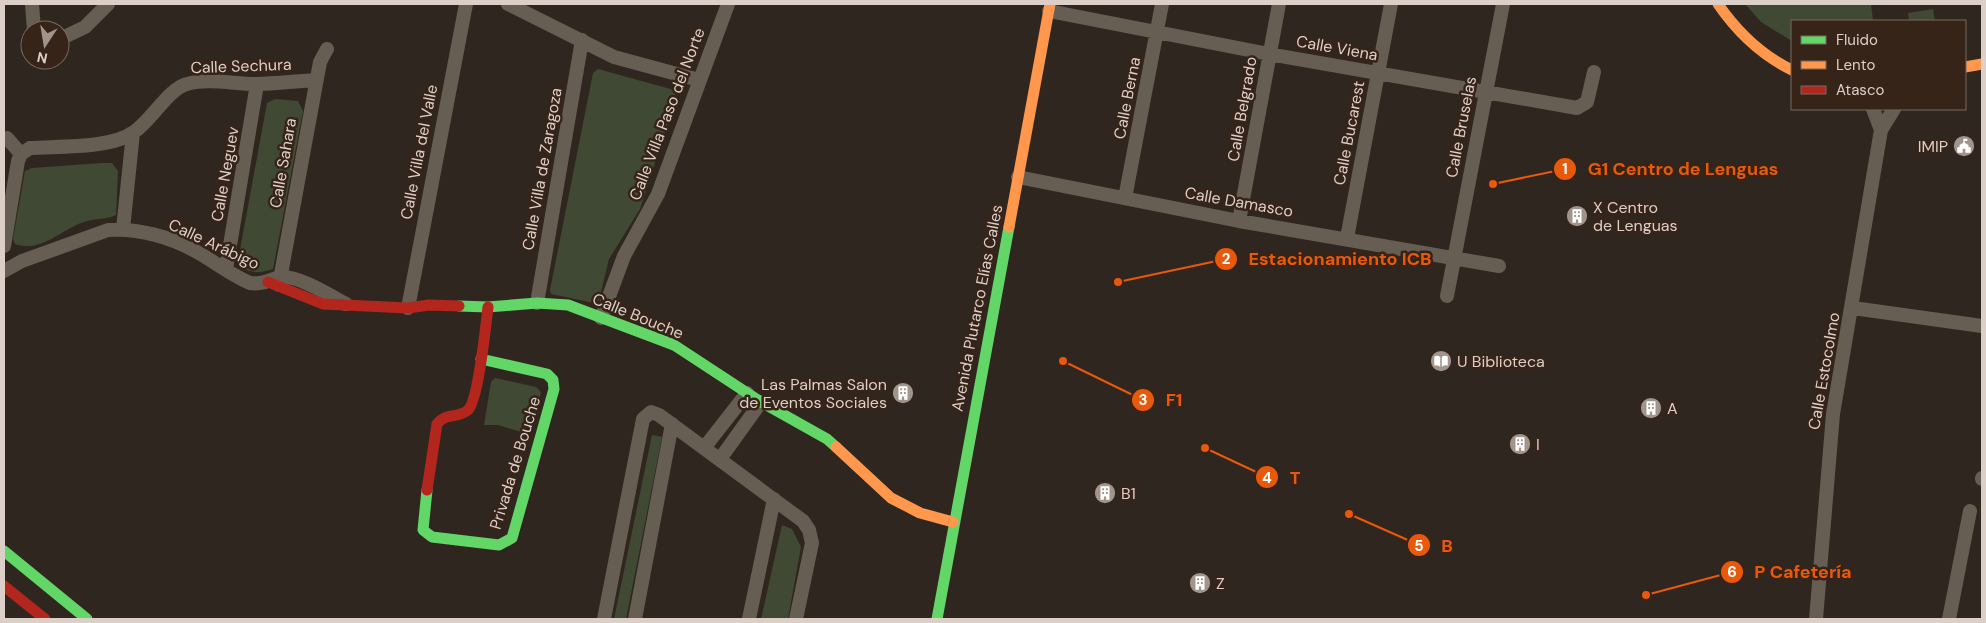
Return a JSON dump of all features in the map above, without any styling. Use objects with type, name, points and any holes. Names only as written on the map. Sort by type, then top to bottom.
[{"type":"street","points":[[32,4],[33,20]]},
{"type":"street","points":[[70,34],[85,27],[108,4]]},
{"type":"street","name":"Calle Villa del Valle","points":[[408,308],[466,4]]},
{"type":"street","points":[[508,4],[627,62],[699,80]]},
{"type":"street","name":"Calle Villa Paso del Norte","points":[[601,318],[624,256],[658,194],[728,4]]},
{"type":"street","name":"Calle Berna","points":[[1125,198],[1162,4]]},
{"type":"street","name":"Calle Belgrado","points":[[1239,221],[1279,4]]},
{"type":"street","name":"Calle Bucarest","points":[[1347,238],[1391,4]]},
{"type":"street","name":"Calle Bruselas","points":[[1447,296],[1503,4]]},
{"type":"street","points":[[1718,4],[1730,22],[1749,44],[1791,69]]},
{"type":"street","name":"Calle Viena","points":[[1049,7],[1157,33],[1577,108],[1587,102],[1594,72]]},
{"type":"street","name":"Avenida Plutarco Elías Calles","points":[[937,619],[953,522],[1049,7]]},
{"type":"street","name":"Calle Villa de Zaragoza","points":[[537,303],[582,40]]},
{"type":"street","name":"Calle Sahara","points":[[276,282],[316,80],[320,62],[327,49]]},
{"type":"street","points":[[1966,67],[1982,64]]},
{"type":"street","name":"Calle Sechura","points":[[133,134],[152,117],[174,92],[186,84],[201,82],[258,84],[316,80]]},
{"type":"street","name":"Calle Neguev","points":[[226,269],[258,84]]},
{"type":"street","name":"Calle Estocolmo","points":[[1873,110],[1881,130]]},
{"type":"street","name":"Calle Estocolmo","points":[[1816,619],[1833,414],[1853,308],[1881,130],[1893,110]]},
{"type":"street","points":[[4,246],[18,161],[21,154],[30,148],[105,143],[133,134],[123,229]]},
{"type":"street","points":[[7,138],[21,154]]},
{"type":"street","name":"Calle Damasco","points":[[1018,178],[1239,221],[1455,257]]},
{"type":"street","name":"Calle Arábigo","points":[[4,271],[22,261],[100,233],[123,229],[172,240],[197,252],[250,283],[276,282],[292,278],[349,306]]},
{"type":"street","points":[[1455,257],[1499,266]]},
{"type":"street","name":"Calle Bouche","points":[[349,306],[408,308],[429,305],[488,307],[537,303],[568,305],[674,345],[761,402],[827,438],[891,498],[920,513],[953,522]]},
{"type":"street","points":[[481,359],[488,307]]},
{"type":"street","points":[[1853,308],[1982,326]]},
{"type":"street","name":"Privada de Bouche","points":[[481,359],[547,374],[553,380],[554,390],[512,538],[508,542],[499,545],[432,537],[423,530],[422,523],[437,424],[442,416],[448,413],[462,414],[468,411],[481,359]]},
{"type":"street","points":[[704,448],[747,392]]},
{"type":"street","points":[[720,459],[761,402]]},
{"type":"street","points":[[604,619],[643,419],[651,412],[672,424],[804,521],[812,542],[796,619]]},
{"type":"street","points":[[635,619],[672,424]]},
{"type":"street","points":[[749,619],[774,499]]},
{"type":"street","points":[[1949,619],[1970,511]]},
{"type":"street","points":[[4,551],[86,619]]},
{"type":"street","points":[[4,586],[45,619]]},
{"type":"green space","points":[[1745,4],[1871,4],[1873,20],[1791,20],[1791,40],[1761,22]]},
{"type":"green space","points":[[1933,9],[1935,20],[1909,20],[1908,13]]},
{"type":"green space","points":[[598,69],[674,90],[676,98],[640,209],[609,259],[599,300],[594,303],[551,294],[550,290],[593,73]]},
{"type":"green space","points":[[275,99],[298,101],[303,111],[273,269],[255,272],[237,266],[267,103]]},
{"type":"green space","points":[[112,163],[118,171],[116,215],[81,223],[50,240],[33,246],[15,244],[13,239],[25,171],[32,168]]},
{"type":"green space","points":[[495,378],[536,387],[541,392],[531,435],[498,425],[484,425],[491,382]]},
{"type":"green space","points":[[652,435],[662,437],[626,619],[614,619]]},
{"type":"green space","points":[[782,525],[792,529],[801,547],[788,619],[761,619]]},
{"type":"traffic: fast","points":[[937,619],[1009,227]]},
{"type":"traffic: fast","points":[[459,306],[488,307],[537,303],[568,305],[674,345],[761,402],[827,439],[836,447]]},
{"type":"traffic: fast","points":[[427,490],[423,530],[432,537],[499,545],[512,538],[554,389],[553,380],[547,374],[481,359]]},
{"type":"traffic: fast","points":[[4,551],[87,619]]},
{"type":"traffic: slow","points":[[1009,227],[1050,4]]},
{"type":"traffic: slow","points":[[1718,4],[1742,34],[1760,50],[1791,69]]},
{"type":"traffic: slow","points":[[1966,67],[1982,64]]},
{"type":"traffic: slow","points":[[836,447],[891,498],[920,513],[953,522]]},
{"type":"traffic: jam","points":[[268,282],[323,304],[408,308],[429,305],[459,306]]},
{"type":"traffic: jam","points":[[427,490],[437,424],[444,418],[464,413],[472,404],[481,362],[488,307]]},
{"type":"traffic: jam","points":[[4,586],[45,619]]},
{"type":"place","name":"IMIP","points":[[1964,146]]},
{"type":"place","name":"G1 Centro de Lenguas","points":[[1493,184]]},
{"type":"place","name":"X Centro de Lenguas","points":[[1577,216]]},
{"type":"place","name":"Estacionamiento ICB","points":[[1118,282]]},
{"type":"place","name":"F1","points":[[1063,361]]},
{"type":"place","name":"U Biblioteca","points":[[1441,361]]},
{"type":"place","name":"Las Palmas Salon de Eventos Sociales","points":[[903,393]]},
{"type":"place","name":"A","points":[[1651,408]]},
{"type":"place","name":"I","points":[[1520,444]]},
{"type":"place","name":"T","points":[[1205,448]]},
{"type":"place","name":"B1","points":[[1105,493]]},
{"type":"place","name":"B","points":[[1349,514]]},
{"type":"place","name":"Z","points":[[1200,583]]},
{"type":"place","name":"P Cafetería","points":[[1646,595]]}]
